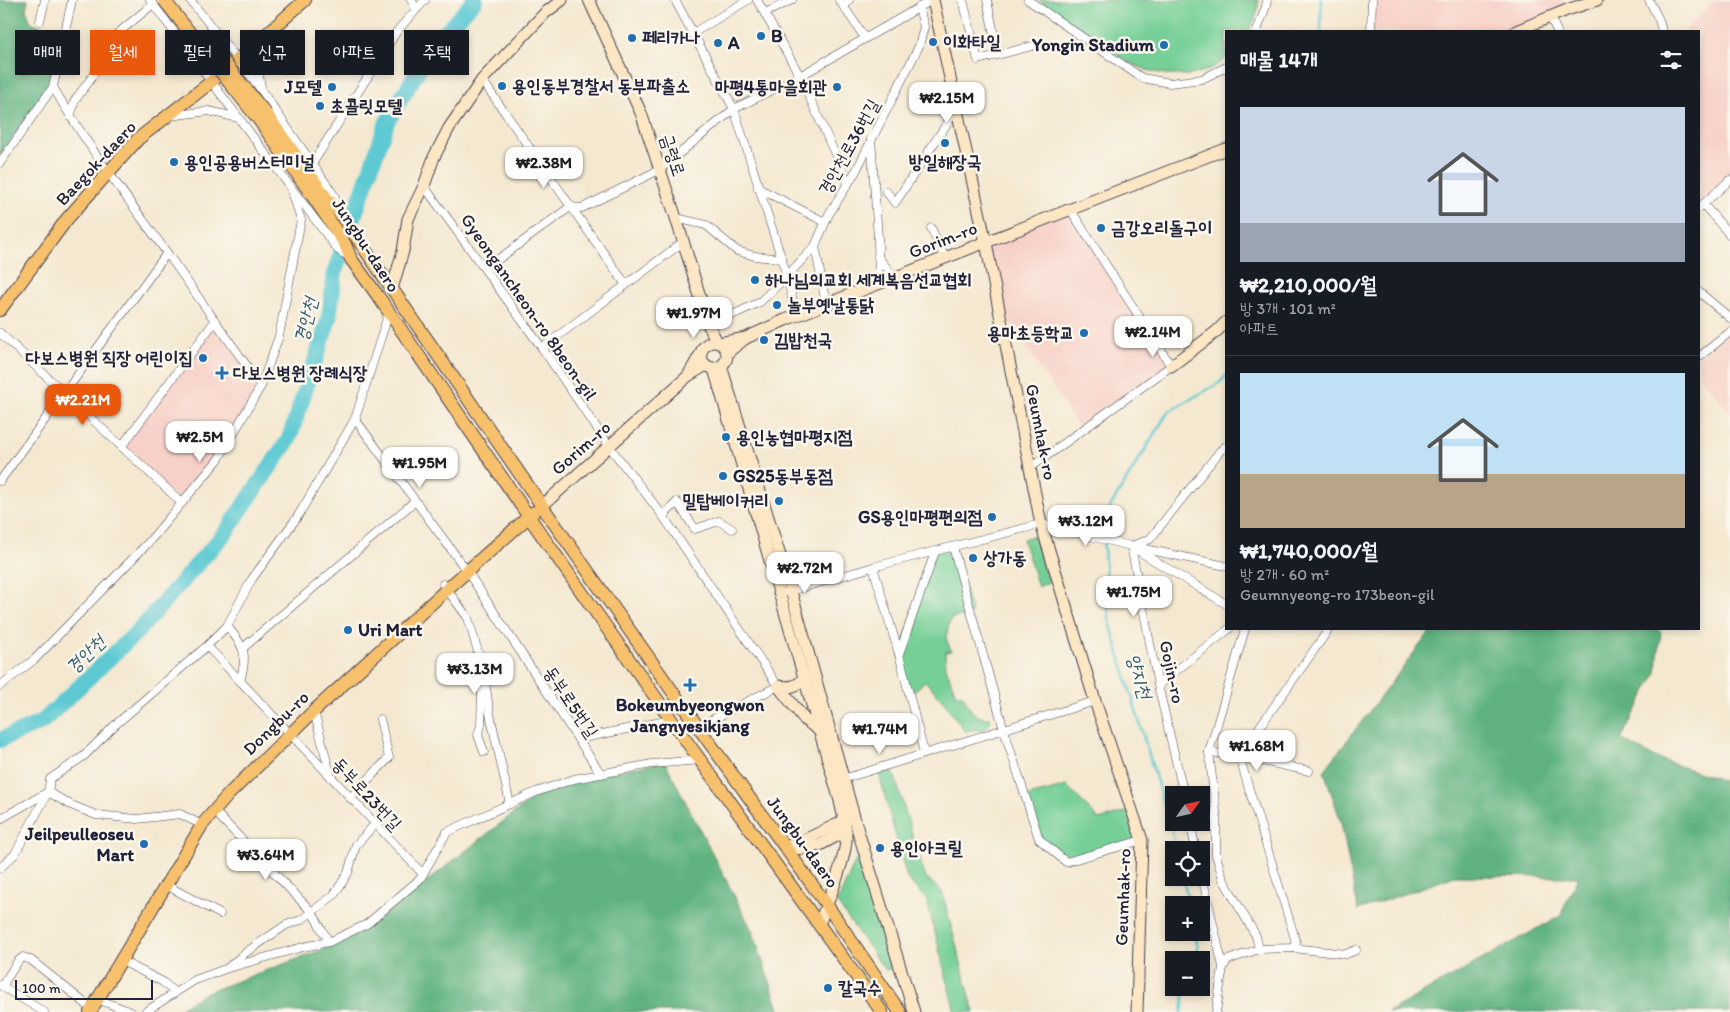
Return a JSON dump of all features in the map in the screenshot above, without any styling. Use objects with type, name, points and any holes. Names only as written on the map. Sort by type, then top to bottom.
[{"type":"main road","name":"Jungbu-daero","points":[[174,0],[263,117],[315,193],[345,244],[351,259],[529,517],[671,720],[882,1012]]},
{"type":"main road","name":"Baegok-daero","points":[[0,310],[67,219],[138,139],[212,82],[305,0]]},
{"type":"main road","name":"Jungbu-daero","points":[[156,1],[263,117]]},
{"type":"main road","name":"Jungbu-daero","points":[[315,193],[341,215],[542,506],[675,695],[785,846],[900,1012]]},
{"type":"main road","name":"Dongbu-ro","points":[[93,1007],[202,824],[229,794],[290,734],[445,586],[467,571],[542,506]]},
{"type":"street","points":[[40,21],[45,0]]},
{"type":"street","points":[[0,163],[53,87],[72,0]]},
{"type":"street","points":[[190,0],[261,89],[312,164],[315,193],[290,185]]},
{"type":"street","points":[[411,0],[417,9]]},
{"type":"street","points":[[312,164],[398,32],[425,0]]},
{"type":"street","points":[[388,284],[402,251],[408,219],[449,128],[482,80],[545,13],[562,0]]},
{"type":"street","name":"금령로","points":[[589,0],[641,113],[709,326],[718,342]]},
{"type":"street","points":[[675,0],[734,109],[782,259],[796,316]]},
{"type":"street","points":[[693,34],[748,0]]},
{"type":"street","points":[[757,0],[800,76],[848,183]]},
{"type":"street","points":[[764,13],[792,0]]},
{"type":"street","points":[[485,269],[570,207],[582,208],[659,170],[734,109],[800,76],[933,0]]},
{"type":"street","name":"Geumhak-ro","points":[[933,0],[986,243],[1041,524],[1095,701],[1142,840],[1137,1012]]},
{"type":"street","points":[[963,0],[978,60],[1036,45]]},
{"type":"street","points":[[987,0],[998,54]]},
{"type":"street","points":[[1028,0],[1142,78],[1170,83],[1202,79],[1225,68]]},
{"type":"street","points":[[1257,30],[1267,0]]},
{"type":"street","points":[[1371,30],[1372,0]]},
{"type":"street","points":[[1518,30],[1598,0]]},
{"type":"street","points":[[1649,0],[1662,30]]},
{"type":"street","points":[[0,686],[35,659],[148,543],[218,460],[261,386],[279,336],[301,220],[290,185],[212,82],[156,1],[117,34],[90,80],[75,100],[70,117]]},
{"type":"street","points":[[844,2],[865,38]]},
{"type":"street","name":"경안천로36번길","points":[[815,246],[825,222],[848,183],[919,46],[924,27],[919,7]]},
{"type":"street","points":[[1550,17],[1556,30]]},
{"type":"street","points":[[261,89],[259,76],[274,28]]},
{"type":"street","points":[[482,80],[626,285]]},
{"type":"street","points":[[53,87],[70,117],[108,173],[261,386]]},
{"type":"street","points":[[886,191],[895,203],[956,108]]},
{"type":"street","points":[[167,117],[209,111],[239,118]]},
{"type":"street","points":[[871,138],[879,284]]},
{"type":"street","name":"Gorim-ro","points":[[727,353],[746,338],[796,316],[1225,149]]},
{"type":"street","points":[[1730,180],[1701,206],[1730,235]]},
{"type":"street","name":"Gyeongancheon-ro 8beon-gil","points":[[424,186],[542,348],[609,446],[663,516],[778,686]]},
{"type":"street","points":[[758,186],[759,189],[825,222]]},
{"type":"street","points":[[1070,210],[1171,366]]},
{"type":"street","points":[[676,218],[706,225],[737,251],[755,256],[782,259]]},
{"type":"street","points":[[931,228],[945,258]]},
{"type":"street","points":[[542,348],[683,242]]},
{"type":"street","points":[[709,326],[760,302],[815,246]]},
{"type":"street","points":[[815,246],[826,304]]},
{"type":"street","points":[[0,481],[167,253]]},
{"type":"street","points":[[878,257],[895,278]]},
{"type":"street","points":[[1700,293],[1730,318]]},
{"type":"street","points":[[0,868],[15,854],[48,792],[50,779],[84,756],[115,725],[207,646],[227,626],[252,579],[298,516],[355,419],[389,312]]},
{"type":"street","points":[[122,446],[215,320]]},
{"type":"street","points":[[1030,468],[1171,366],[1225,323]]},
{"type":"street","name":"Gorim-ro","points":[[542,506],[688,376],[702,350],[709,326]]},
{"type":"street","points":[[0,332],[182,503]]},
{"type":"street","points":[[1700,356],[1730,332]]},
{"type":"street","name":"Gorim-ro","points":[[718,342],[746,338]]},
{"type":"street","points":[[718,342],[725,346],[727,359],[714,366],[703,362],[702,350],[709,343],[718,342]]},
{"type":"street","points":[[714,366],[914,1012]]},
{"type":"street","name":"Gorim-ro","points":[[688,376],[714,366]]},
{"type":"street","name":"동부로5번길","points":[[355,419],[467,571],[601,774]]},
{"type":"street","points":[[1128,545],[1150,539],[1225,447]]},
{"type":"street","points":[[243,648],[415,501]]},
{"type":"street","points":[[663,516],[677,502],[695,529],[719,521],[732,529]]},
{"type":"street","points":[[785,592],[1041,524],[1225,566]]},
{"type":"street","points":[[1128,545],[1225,603]]},
{"type":"street","name":"Gojin-ro","points":[[1128,545],[1182,786]]},
{"type":"street","points":[[953,547],[1004,730],[1039,839],[1066,862],[1142,840]]},
{"type":"street","points":[[899,654],[935,552]]},
{"type":"street","points":[[873,568],[899,654],[924,753]]},
{"type":"street","points":[[445,586],[468,618],[483,669],[490,714],[510,804]]},
{"type":"street","points":[[785,592],[805,678],[840,801],[847,837],[842,860],[819,924]]},
{"type":"street","points":[[227,626],[243,648],[246,664],[240,681]]},
{"type":"street","points":[[1158,685],[1228,630]]},
{"type":"street","points":[[1244,630],[1208,752],[1216,811],[1216,855],[1224,879],[1256,936],[1259,949]]},
{"type":"street","points":[[1239,756],[1328,630]]},
{"type":"street","name":"동부로23번길","points":[[207,646],[423,874]]},
{"type":"street","points":[[483,669],[478,735],[484,752]]},
{"type":"street","points":[[698,726],[778,686],[789,688],[799,684],[805,678]]},
{"type":"street","points":[[778,686],[805,720],[820,731]]},
{"type":"street","points":[[843,779],[1095,701]]},
{"type":"street","points":[[314,711],[331,778]]},
{"type":"street","points":[[350,798],[389,758],[380,719]]},
{"type":"street","points":[[578,739],[671,720]]},
{"type":"street","points":[[1208,752],[1239,756],[1308,771]]},
{"type":"street","points":[[1239,756],[1296,942],[1293,948]]},
{"type":"street","points":[[145,1012],[195,980],[228,968],[303,947],[329,942],[368,924],[420,879],[447,832],[536,792],[574,779],[652,764],[700,760]]},
{"type":"street","points":[[0,819],[48,792]]},
{"type":"street","points":[[48,792],[71,805],[96,815],[137,819],[180,814],[202,824]]},
{"type":"street","points":[[214,811],[312,912],[329,942]]},
{"type":"street","points":[[228,968],[286,925],[301,920],[334,895],[348,873],[356,845],[375,824]]},
{"type":"street","points":[[785,846],[796,844],[845,826]]},
{"type":"street","points":[[166,885],[220,914]]},
{"type":"street","points":[[1204,886],[1223,967],[1216,1012]]},
{"type":"street","points":[[1223,967],[1228,960],[1259,949],[1293,948],[1346,954],[1356,950]]},
{"type":"street","points":[[44,1012],[1,985],[23,957],[31,960],[86,1004],[93,1007],[131,1012]]},
{"type":"street","points":[[120,960],[163,982],[174,993]]},
{"type":"shaded area","points":[[1372,0],[1568,0],[1567,10],[1517,30],[1371,30]]},
{"type":"shaded area","points":[[1715,0],[1730,0],[1730,180],[1700,207],[1700,30],[1685,30]]},
{"type":"shaded area","name":"용마초등학교","points":[[1070,209],[1171,366],[1080,430],[997,301],[986,243]]},
{"type":"shaded area","points":[[215,321],[261,386],[218,460],[182,503],[122,446]]},
{"type":"shaded area","points":[[1730,333],[1730,413],[1700,375],[1700,356]]},
{"type":"green space","points":[[0,0],[28,0],[26,10],[31,22],[49,30],[15,30],[15,75],[53,75],[50,87],[0,156]]},
{"type":"green space","name":"Yongin Stadium","points":[[1039,0],[1259,0],[1256,16],[1249,30],[1225,30],[1225,59],[1212,69],[1190,75],[1168,75],[1147,70],[1127,62]]},
{"type":"green space","points":[[1034,536],[1049,582],[1038,587],[1023,539]]},
{"type":"green space","points":[[953,547],[972,613],[950,619],[946,638],[951,651],[945,652],[946,667],[956,695],[963,695],[970,709],[976,715],[991,718],[986,729],[965,731],[940,697],[925,681],[909,696],[899,654],[935,552]]},
{"type":"green space","points":[[1431,630],[1659,630],[1661,632],[1656,673],[1621,739],[1654,757],[1727,782],[1730,781],[1730,1012],[1388,1012],[1560,916],[1578,877],[1455,876],[1358,910],[1341,822],[1324,771]]},
{"type":"green space","points":[[665,762],[753,932],[780,1012],[173,1012],[205,993],[319,951],[374,923],[543,790],[601,774]]},
{"type":"green space","points":[[893,771],[925,876],[942,892],[974,1012],[955,1012],[927,901],[907,878],[879,774]]},
{"type":"green space","points":[[1067,786],[1099,820],[1132,810],[1142,840],[1066,862],[1039,839],[1025,797]]},
{"type":"green space","points":[[860,851],[894,968],[885,970],[837,903]]},
{"type":"waterway","name":"경안천","points":[[0,740],[42,722],[138,631],[226,532],[289,439],[329,319],[335,271],[387,122],[432,47],[475,0]]},
{"type":"waterway","name":"양지천","points":[[1321,0],[1321,30]]},
{"type":"waterway","name":"양지천","points":[[1174,841],[1109,619],[1102,520],[1168,412],[1219,383],[1225,377]]},
{"type":"waterway","name":"양지천","points":[[1185,886],[1187,896]]},
{"type":"waterway","name":"양지천","points":[[1196,951],[1197,941]]},
{"type":"waterway","name":"양지천","points":[[1182,1012],[1184,996]]},
{"type":"place","name":"B","points":[[761,36]]},
{"type":"place","name":"페리카나","points":[[632,38]]},
{"type":"place","name":"이화타일","points":[[933,42]]},
{"type":"place","name":"A","points":[[718,43]]},
{"type":"place","name":"Yongin Stadium","points":[[1164,45]]},
{"type":"place","name":"용인동부경찰서 동부파출소","points":[[502,86]]},
{"type":"place","name":"J모텔","points":[[332,87]]},
{"type":"place","name":"마평4통마을회관","points":[[837,87]]},
{"type":"place","name":"초콜릿모텔","points":[[320,106]]},
{"type":"place","name":"방일해장국","points":[[945,143]]},
{"type":"place","name":"용인공용버스터미널","points":[[174,162]]},
{"type":"place","name":"금강오리돌구이","points":[[1101,228]]},
{"type":"place","name":"하나님의교회 세계복음선교협회","points":[[755,280]]},
{"type":"place","name":"놀부옛날통닭","points":[[777,305]]},
{"type":"place","name":"용마초등학교","points":[[1084,333]]},
{"type":"place","name":"김밥천국","points":[[764,340]]},
{"type":"place","name":"다보스병원 직장 어린이집","points":[[203,358]]},
{"type":"place","name":"다보스병원 장례식장","points":[[222,373]]},
{"type":"place","name":"용인농협마평지점","points":[[726,437]]},
{"type":"place","name":"GS25동부동점","points":[[723,476]]},
{"type":"place","name":"밀탑베이커리","points":[[779,501]]},
{"type":"place","name":"GS용인마평편의점","points":[[992,517]]},
{"type":"place","name":"상가동","points":[[973,558]]},
{"type":"place","name":"Uri Mart","points":[[348,630]]},
{"type":"place","name":"Bokeumbyeongwon Jangnyesikjang","points":[[690,685]]},
{"type":"place","name":"Jeilpeulleoseu Mart","points":[[144,844]]},
{"type":"place","name":"용인아크릴","points":[[880,848]]},
{"type":"place","name":"칼국수","points":[[828,988]]}]
